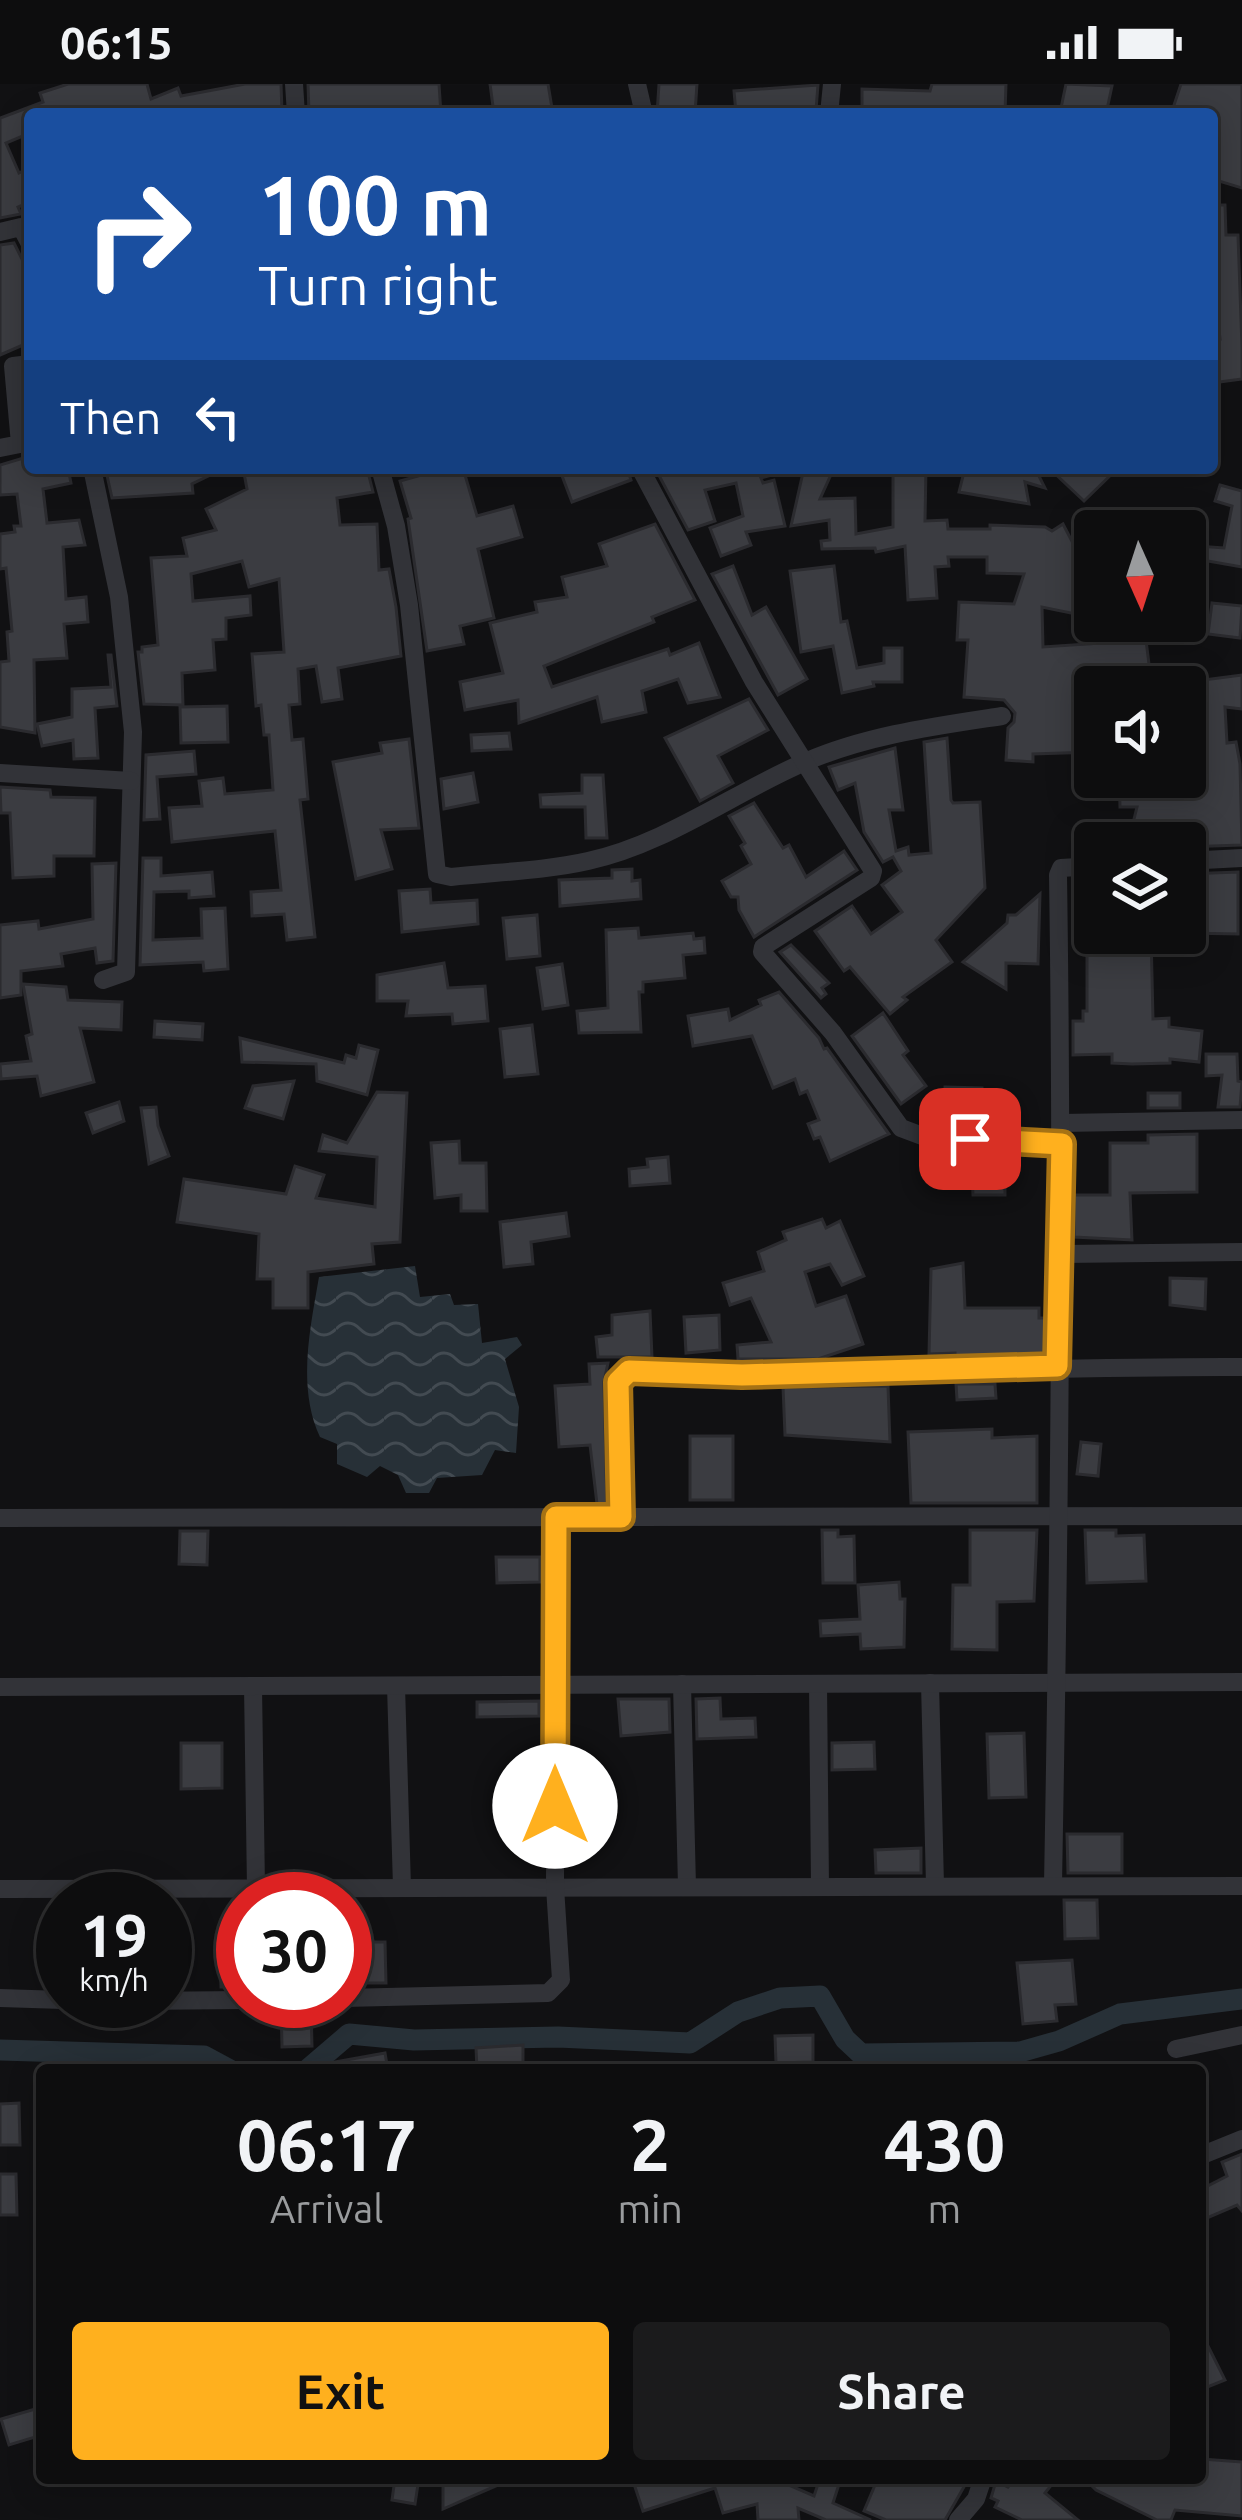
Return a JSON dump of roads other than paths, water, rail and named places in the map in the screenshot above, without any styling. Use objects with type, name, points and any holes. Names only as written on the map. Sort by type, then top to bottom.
[{"type":"street","points":[[0,448],[20,444],[13,366],[24,365]]},
{"type":"street","points":[[93,474],[119,597],[133,732],[126,972],[103,980]]},
{"type":"street","points":[[382,474],[409,605],[437,874],[451,877],[588,861],[643,843],[806,761],[918,729],[1002,716]]},
{"type":"street","points":[[643,474],[754,682],[873,871],[871,878],[762,952],[833,1033],[901,1128],[925,1137],[1062,1144]]},
{"type":"street","points":[[0,773],[130,781]]},
{"type":"street","points":[[1206,860],[1242,858]]},
{"type":"street","points":[[1053,1885],[1062,1254],[1059,870],[1074,868]]},
{"type":"street","points":[[1061,1123],[1242,1120]]},
{"type":"street","points":[[1062,1254],[1242,1252]]},
{"type":"street","points":[[621,1517],[618,1382],[629,1371],[742,1375],[1057,1366],[1242,1367]]},
{"type":"street","points":[[0,1518],[1242,1516]]},
{"type":"street","points":[[372,1997],[548,1993],[561,1980],[555,1887],[556,1517]]},
{"type":"street","points":[[0,1688],[1242,1682]]},
{"type":"street","points":[[930,1683],[935,1885]]},
{"type":"street","points":[[682,1684],[687,1886]]},
{"type":"street","points":[[818,1684],[820,1886]]},
{"type":"street","points":[[253,1686],[256,1872]]},
{"type":"street","points":[[396,1686],[401,1887]]},
{"type":"street","points":[[372,1887],[1242,1886]]},
{"type":"street","points":[[0,1889],[216,1888]]},
{"type":"street","points":[[0,1999],[36,2000]]},
{"type":"street","points":[[1176,2049],[1242,2035]]},
{"type":"street","points":[[1206,2154],[1242,2139]]},
{"type":"street","points":[[958,2520],[976,2499],[981,2484]]},
{"type":"water","points":[[415,1266],[420,1297],[450,1294],[454,1305],[478,1304],[482,1343],[517,1337],[522,1345],[505,1359],[519,1407],[516,1453],[495,1450],[482,1475],[437,1478],[429,1493],[406,1493],[398,1475],[380,1466],[367,1477],[337,1464],[337,1444],[320,1437],[313,1418],[307,1379],[319,1277]]},
{"type":"waterway","points":[[314,2064],[349,2034],[414,2040],[558,2037],[690,2043],[738,2012],[780,1998],[820,1996],[845,2039],[861,2054],[1020,2052],[1120,2014],[1242,1999]]},
{"type":"waterway","points":[[0,2050],[204,2056],[219,2064]]}]
